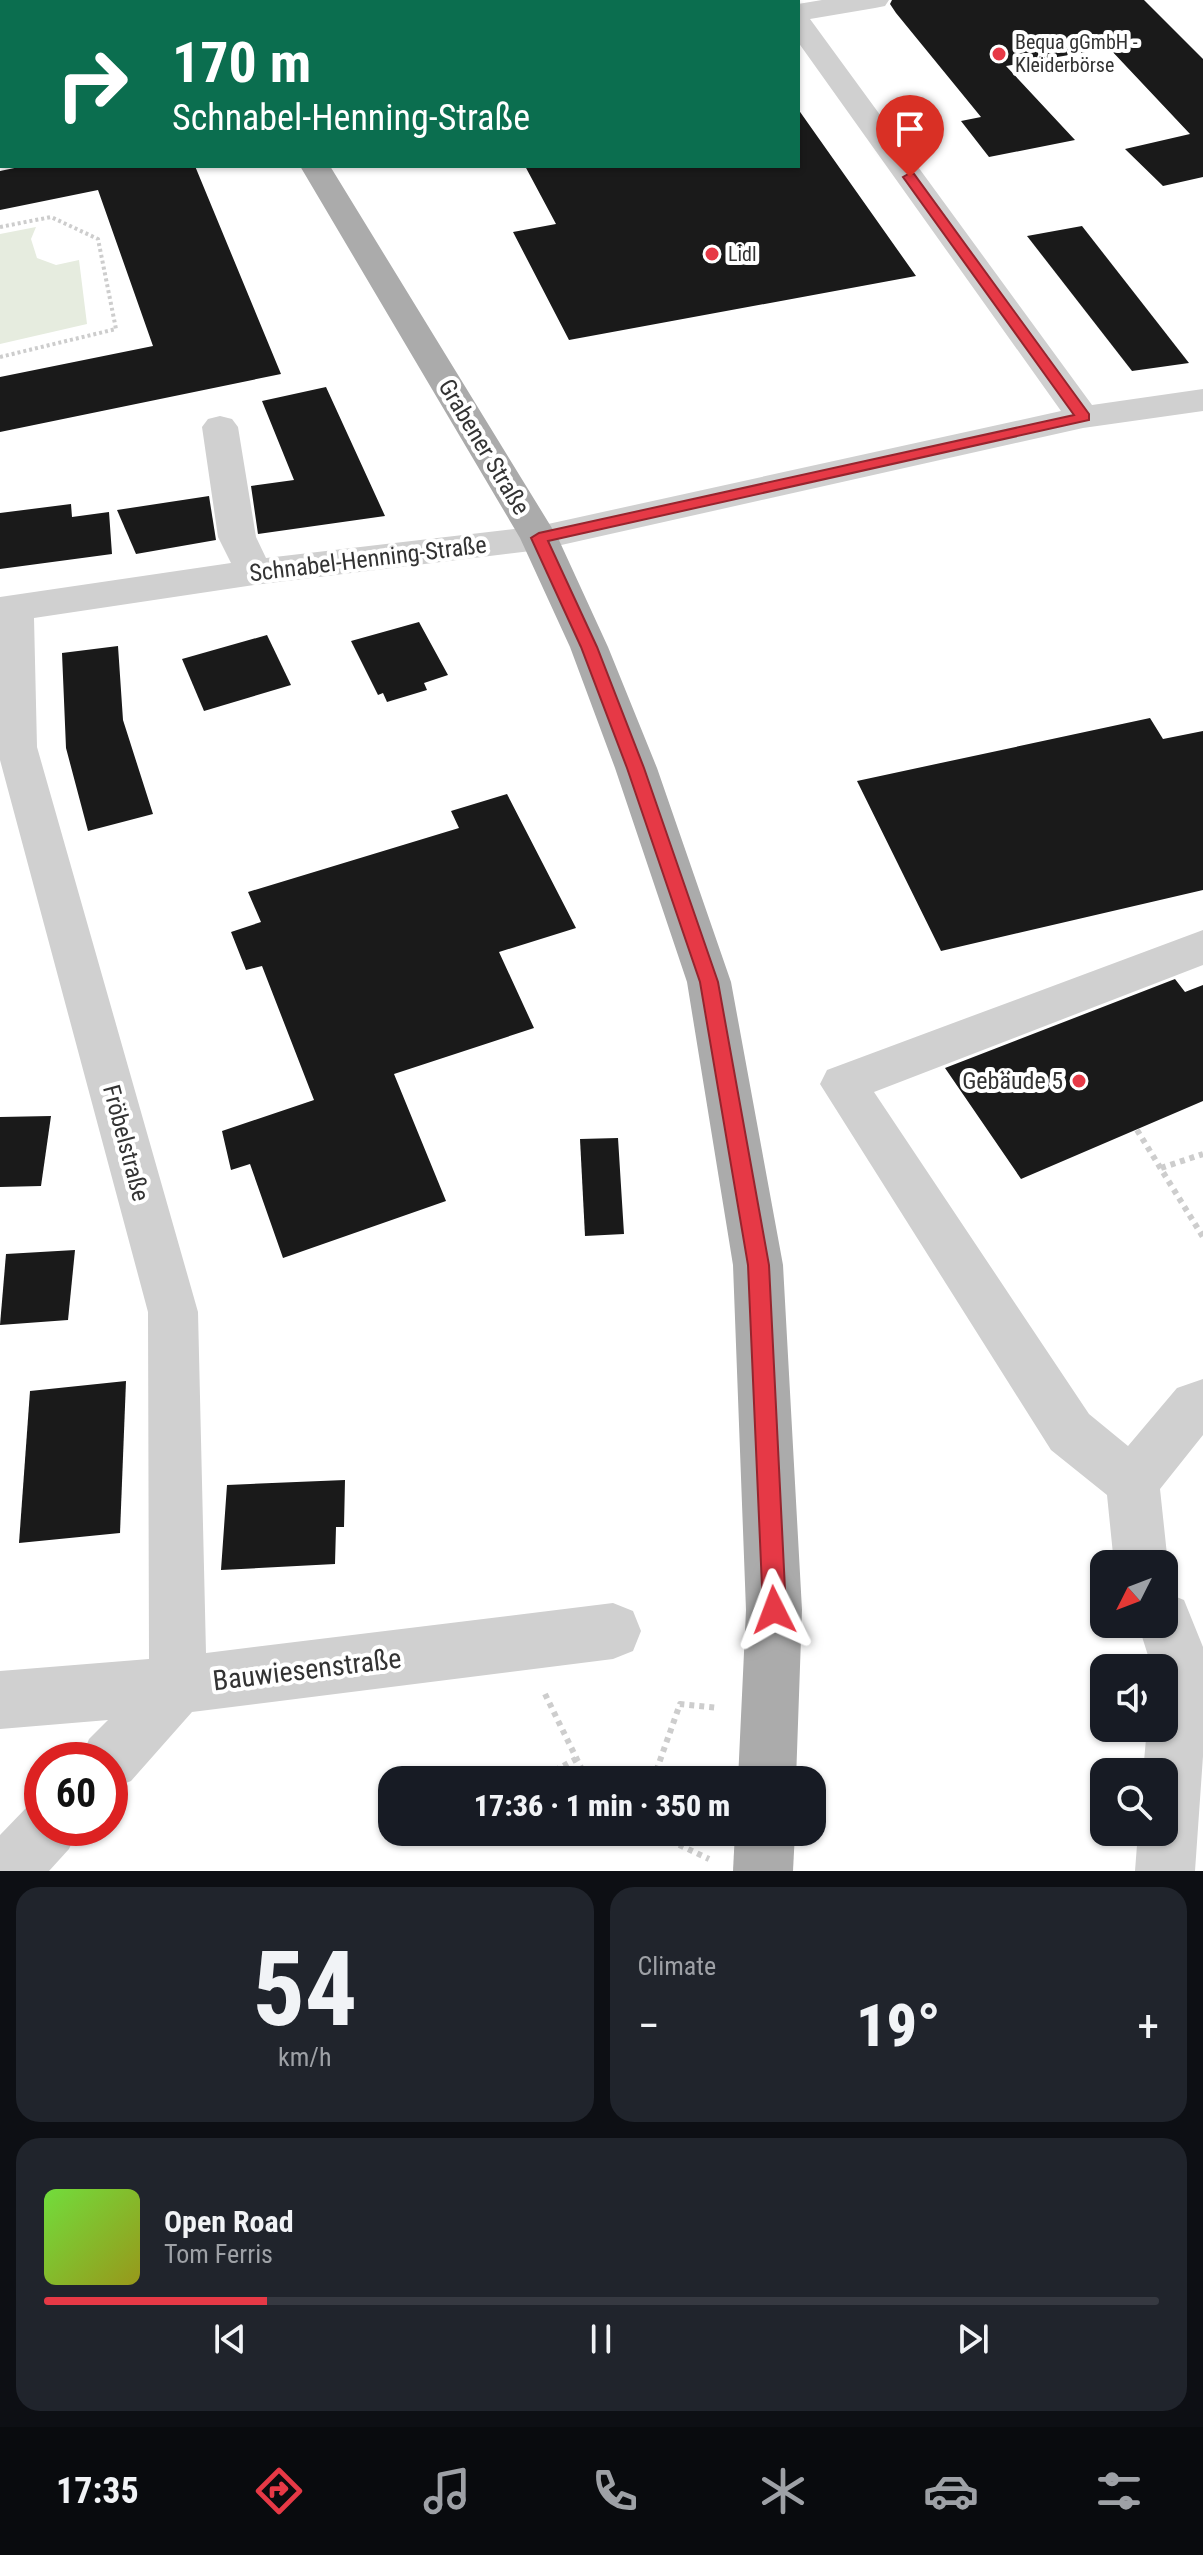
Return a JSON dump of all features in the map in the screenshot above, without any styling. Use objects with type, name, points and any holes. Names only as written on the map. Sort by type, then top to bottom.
[{"type":"main road","name":"Grabener Straße","points":[[316,168],[539,538],[589,647],[636,768],[709,982],[758,1265],[774,1610],[768,1766]]},
{"type":"main road","points":[[738,1866],[754,1846]]},
{"type":"street","points":[[800,12],[875,0]]},
{"type":"street","points":[[804,40],[1098,415],[1132,442]]},
{"type":"street","name":"Schnabel-Henning-Straße","points":[[8,609],[254,572],[539,538],[1098,415],[1203,400]]},
{"type":"street","points":[[220,427],[237,537],[254,572]]},
{"type":"street","name":"Fröbelstraße","points":[[8,609],[17,747],[173,1312],[178,1685]]},
{"type":"street","points":[[1139,1550],[1132,1482],[1070,1432],[843,1084],[1203,947]]},
{"type":"street","points":[[1132,1482],[1195,1405],[1203,1403]]},
{"type":"street","name":"Bauwiesenstraße","points":[[0,1700],[178,1685],[613,1631]]},
{"type":"street","points":[[1165,1871],[1181,1662],[1171,1638]]},
{"type":"street","points":[[126,1742],[178,1685]]},
{"type":"street","points":[[8,1871],[31,1846]]},
{"type":"path","points":[[0,227],[51,217],[98,239],[116,329],[0,357]]},
{"type":"path","points":[[1137,1130],[1203,1237]]},
{"type":"path","points":[[1161,1168],[1203,1154]]},
{"type":"path","points":[[523,1641],[580,1766]]},
{"type":"path","points":[[658,1766],[680,1704],[727,1708]]},
{"type":"path","points":[[563,1766],[576,1759]]},
{"type":"path","points":[[687,1846],[738,1866]]},
{"type":"shaded area","points":[[36,227],[31,239],[37,258],[56,265],[79,260],[87,324],[0,344],[0,234]]},
{"type":"building","points":[[892,0],[1144,0],[1203,59],[1203,177],[1163,186],[1125,149],[1190,134],[1109,48],[1006,66],[1075,140],[989,157],[961,121],[981,117],[896,13],[890,4]]},
{"type":"building","name":"Lidl","points":[[800,112],[916,276],[569,340],[513,232],[556,224],[526,168],[800,168]]},
{"type":"building","points":[[14,168],[196,168],[281,374],[0,432],[0,377],[153,346],[98,190],[0,210],[0,171]]},
{"type":"building","points":[[1082,226],[1189,363],[1132,371],[1027,236]]},
{"type":"building","points":[[326,387],[385,516],[258,534],[251,486],[294,480],[262,401]]},
{"type":"building","points":[[209,496],[216,540],[136,554],[117,510]]},
{"type":"building","points":[[71,504],[72,517],[109,512],[112,554],[0,569],[0,513]]},
{"type":"building","points":[[419,622],[448,675],[424,683],[427,690],[387,702],[383,693],[378,695],[351,641]]},
{"type":"building","points":[[267,635],[291,685],[204,711],[182,659]]},
{"type":"building","points":[[118,646],[123,720],[153,814],[88,831],[66,748],[62,653]]},
{"type":"building","points":[[1150,718],[1163,739],[1203,731],[1203,890],[941,951],[857,781]]},
{"type":"building","points":[[507,794],[576,928],[499,952],[534,1028],[394,1074],[446,1201],[283,1258],[250,1164],[231,1170],[222,1131],[314,1100],[262,966],[246,970],[231,932],[261,922],[248,892],[459,828],[451,811]]},
{"type":"building","name":"Gebäude 5","points":[[1175,979],[1185,992],[1203,985],[1203,1101],[1021,1179],[945,1068]]},
{"type":"building","points":[[51,1116],[41,1186],[0,1187],[0,1117]]},
{"type":"building","points":[[618,1138],[624,1234],[585,1236],[580,1139]]},
{"type":"building","points":[[75,1250],[68,1320],[0,1325],[6,1254]]},
{"type":"building","points":[[126,1381],[120,1533],[19,1543],[30,1391]]},
{"type":"building","points":[[345,1480],[344,1527],[336,1527],[335,1564],[221,1570],[227,1485]]},
{"type":"place","name":"Bequa gGmbH - Kleiderbörse","points":[[999,54]]},
{"type":"place","name":"Lidl","points":[[712,254]]},
{"type":"place","name":"Gebäude 5","points":[[1079,1081]]},
{"type":"route","points":[[774,1610],[758,1265],[709,982],[636,768],[589,647],[539,538],[1083,417],[910,177]]}]
